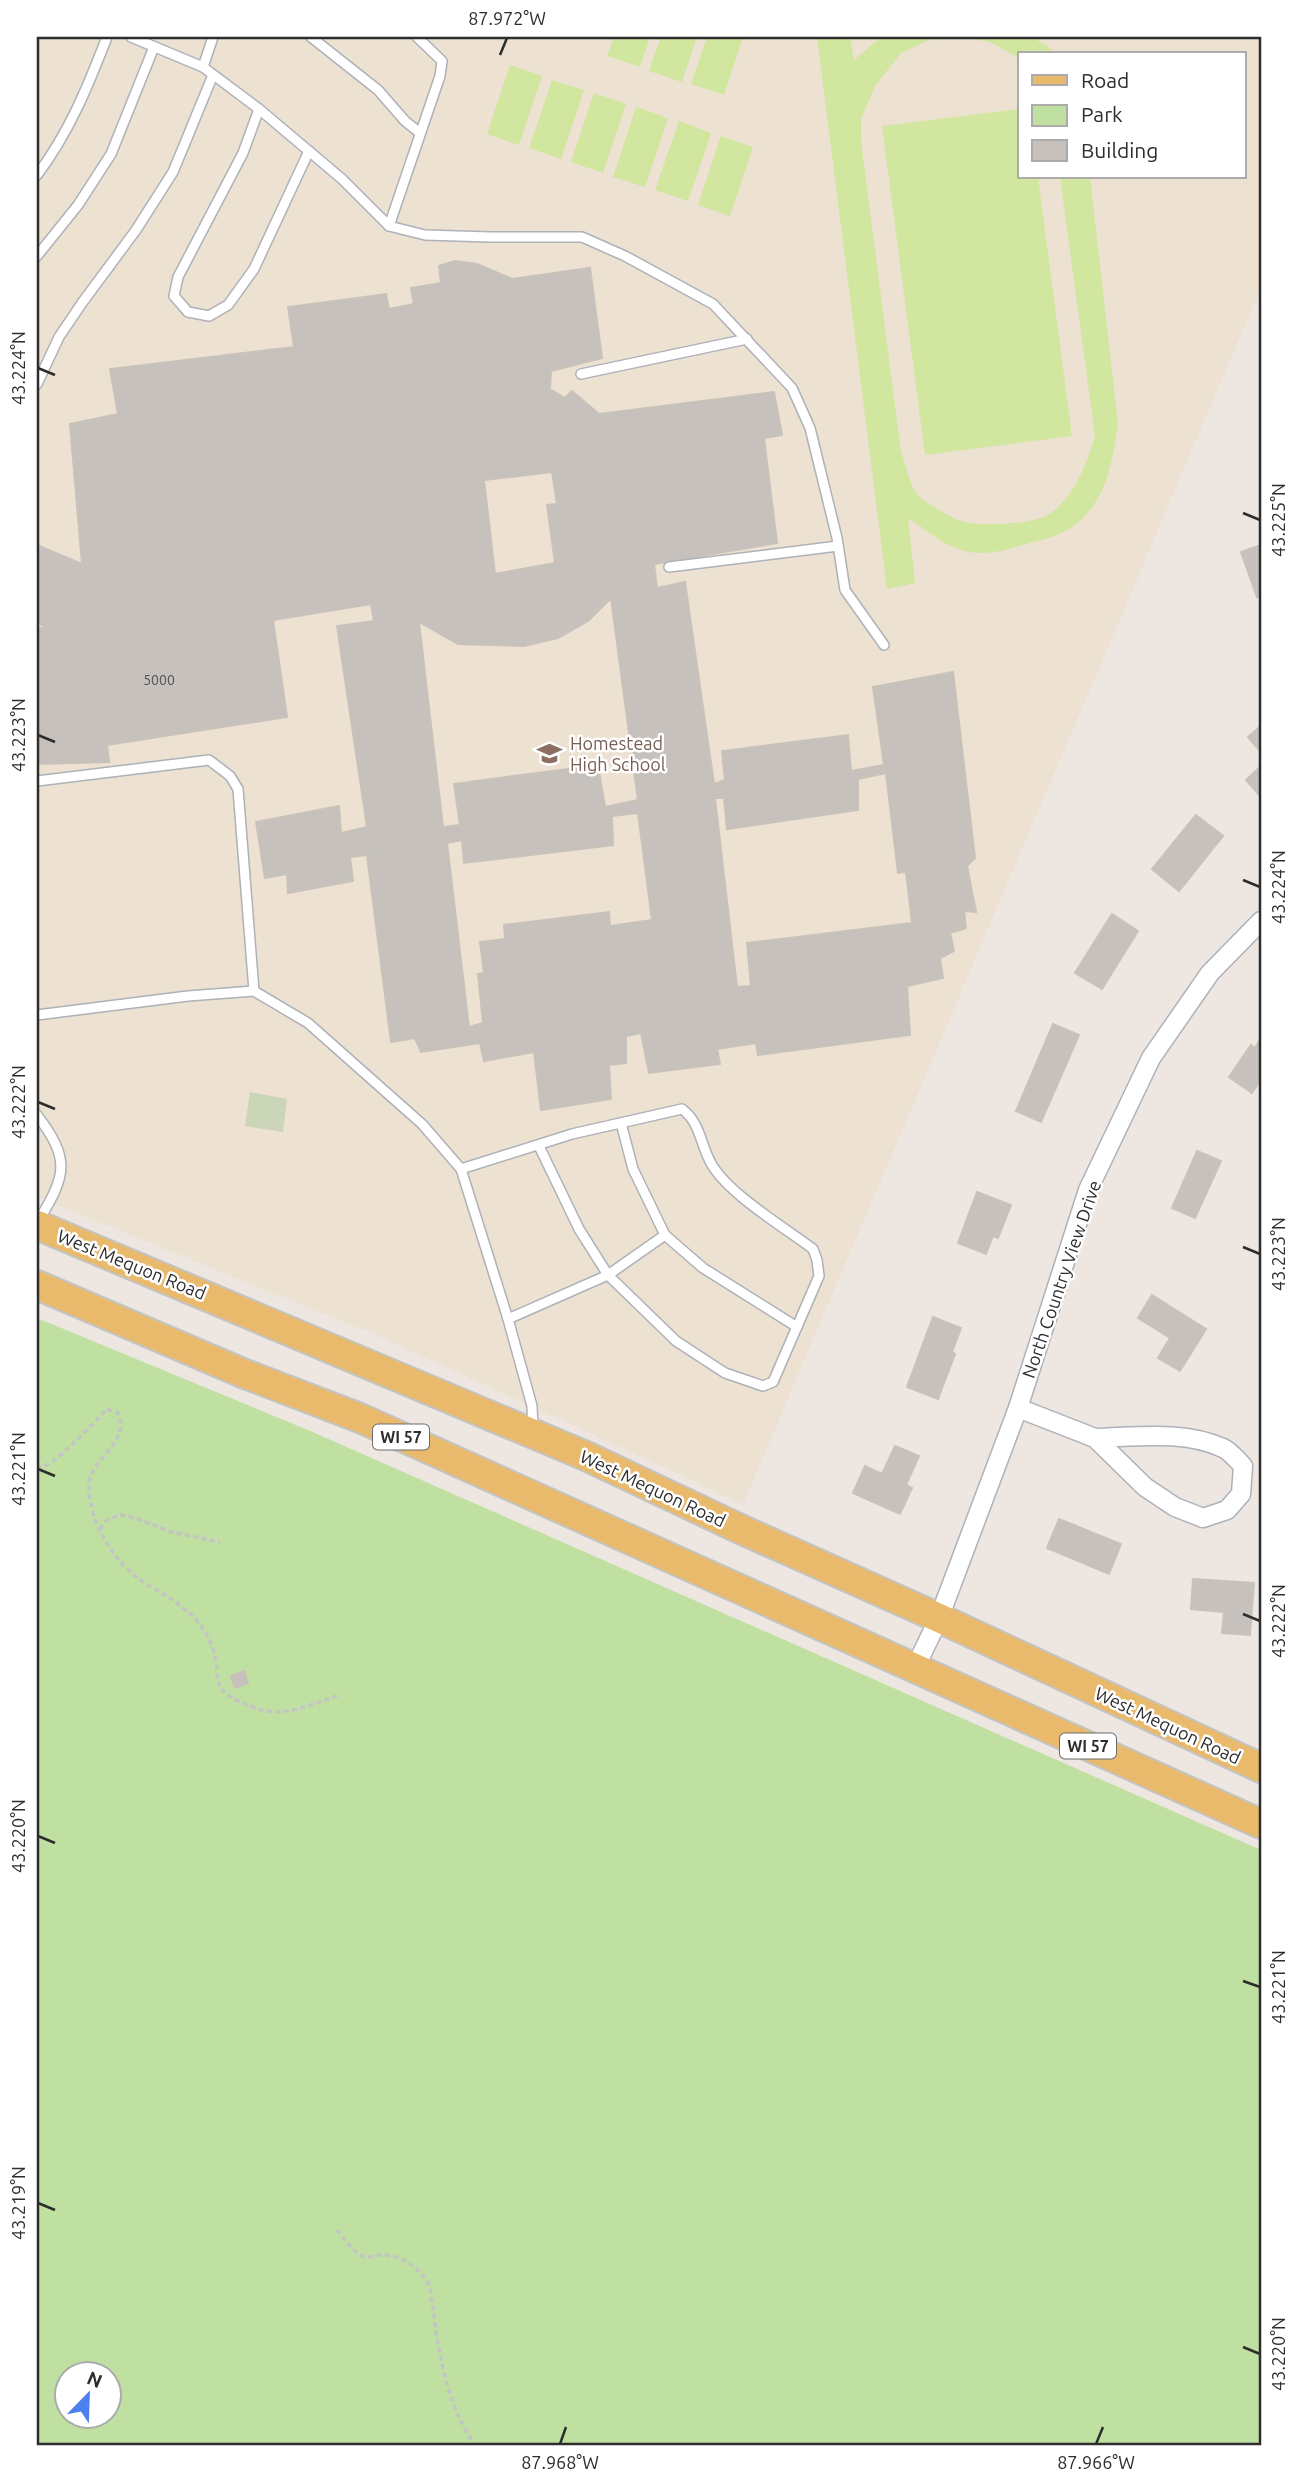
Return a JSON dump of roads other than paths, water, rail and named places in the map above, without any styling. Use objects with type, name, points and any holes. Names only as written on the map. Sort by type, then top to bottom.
[{"type":"main road","name":"West Mequon Road","points":[[37,1225],[586,1456],[1261,1768]]},
{"type":"main road","name":"WI 57","points":[[37,1285],[245,1374],[360,1418],[1261,1824]]},
{"type":"street","name":"North Country View Drive","points":[[915,1668],[939,1618],[1018,1408],[1088,1190],[1151,1058],[1210,973],[1261,921]]},
{"type":"street","points":[[1018,1408],[1095,1438],[1145,1487],[1175,1507],[1203,1518],[1227,1510],[1241,1494],[1244,1466],[1224,1448],[1193,1439],[1153,1436],[1095,1438]]},
{"type":"lane","points":[[37,175],[56,150],[74,118],[107,37]]},
{"type":"lane","points":[[131,37],[203,67],[259,109],[342,179],[389,226],[425,234],[582,237],[625,256],[713,304],[792,388],[810,428],[838,546],[845,590],[884,645]]},
{"type":"lane","points":[[203,67],[212,37]]},
{"type":"lane","points":[[311,37],[379,90],[405,121],[420,133]]},
{"type":"lane","points":[[389,226],[440,76],[442,61],[417,37]]},
{"type":"lane","points":[[37,256],[78,205],[111,154],[154,47]]},
{"type":"lane","points":[[37,384],[59,337],[136,230],[173,172],[212,75]]},
{"type":"lane","points":[[259,109],[243,153],[178,276],[174,296],[188,312],[209,316],[228,305],[254,269],[309,151]]},
{"type":"lane","points":[[581,374],[747,339]]},
{"type":"lane","points":[[669,567],[838,546]]},
{"type":"lane","points":[[37,781],[209,760],[230,776],[238,789],[254,991]]},
{"type":"lane","points":[[37,1015],[188,996],[254,991],[308,1023],[422,1124],[461,1169],[532,1406],[533,1434]]},
{"type":"lane","points":[[461,1169],[572,1134],[682,1108],[692,1116],[712,1166],[735,1191],[813,1248],[817,1260],[819,1276],[773,1382],[763,1386],[725,1373],[676,1341],[608,1275],[579,1230],[540,1146]]},
{"type":"lane","points":[[37,1115],[51,1134],[63,1171],[37,1225]]},
{"type":"lane","points":[[621,1123],[633,1169],[665,1235],[703,1268],[797,1326]]},
{"type":"lane","points":[[508,1319],[608,1275],[665,1235]]},
{"type":"place","name":"Homestead High School","points":[[550,753]]}]
